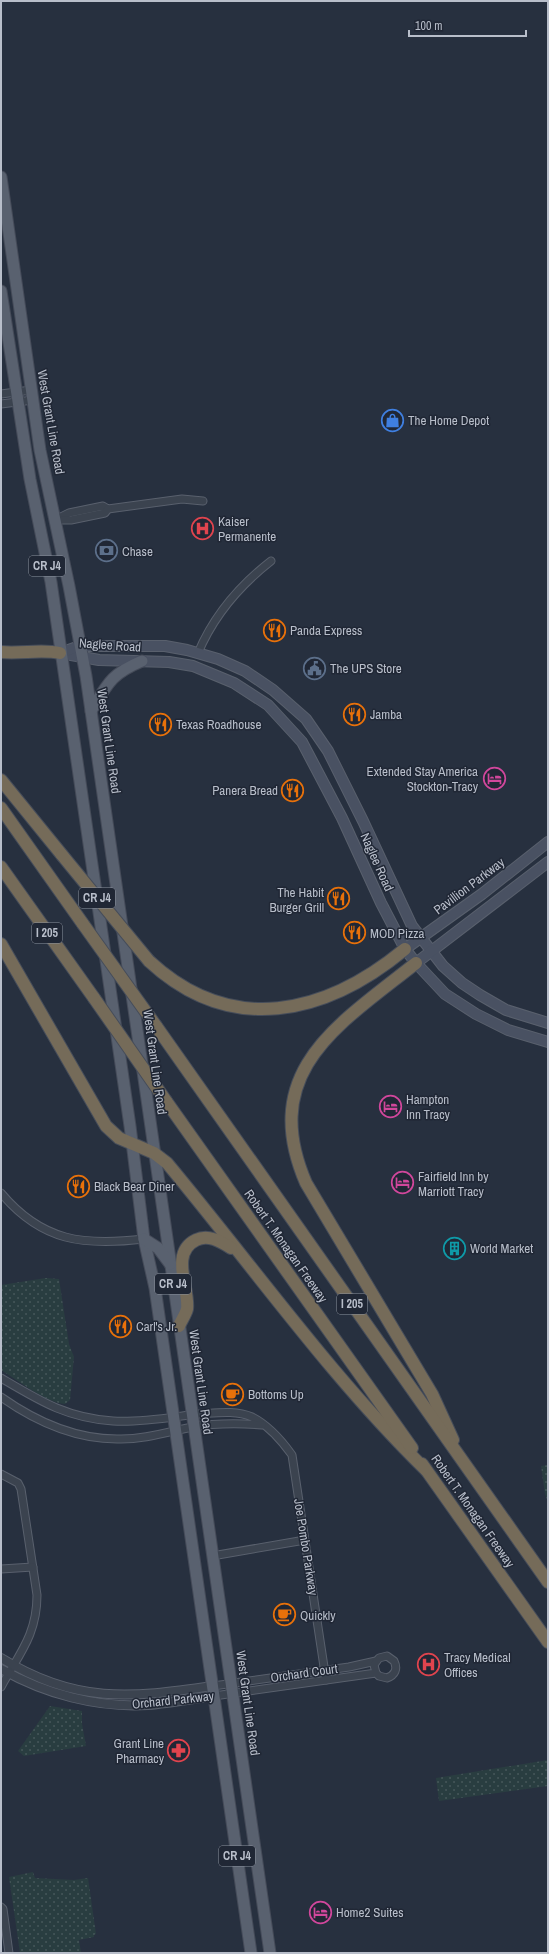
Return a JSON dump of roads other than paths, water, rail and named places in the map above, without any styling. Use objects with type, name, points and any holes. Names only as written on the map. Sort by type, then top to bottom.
[{"type":"highway","points":[[1,652],[26,653],[48,651],[60,653]]},
{"type":"highway","points":[[1,780],[149,961],[169,978],[206,998],[249,1009],[279,1009],[303,1005],[336,993],[405,949]]},
{"type":"highway","name":"Robert T. Monagan Freeway","points":[[1,808],[548,1582]]},
{"type":"highway","name":"Robert T. Monagan Freeway","points":[[1,867],[548,1642]]},
{"type":"highway","points":[[1,944],[101,1118],[111,1132],[119,1138],[154,1153],[167,1163],[237,1252],[384,1428],[426,1470]]},
{"type":"highway","points":[[416,964],[345,1019],[317,1050],[307,1065],[294,1095],[291,1112],[292,1135],[296,1161],[306,1183],[432,1394],[447,1424],[458,1455]]},
{"type":"highway","points":[[179,1326],[187,1309],[182,1274],[186,1248],[191,1242],[200,1238],[210,1238],[222,1242],[237,1252]]},
{"type":"main road","name":"West Grant Line Road","points":[[1,177],[40,450],[80,646],[91,711],[270,1953]]},
{"type":"main road","name":"CR J4","points":[[1,291],[38,524],[51,582],[60,653],[132,1143],[144,1239],[155,1288],[251,1953]]},
{"type":"main road","name":"Naglee Road","points":[[60,653],[80,646],[164,646],[218,659],[245,671],[273,690],[306,719],[328,751],[363,821],[412,926],[445,968],[480,995],[506,1010],[548,1023]]},
{"type":"main road","name":"Naglee Road","points":[[60,653],[106,661],[169,662],[193,666],[234,683],[268,705],[302,742],[319,772],[381,903],[405,949],[416,964],[445,994],[476,1014],[508,1030],[548,1042]]},
{"type":"main road","points":[[91,711],[108,682],[115,675],[142,661]]},
{"type":"main road","name":"Pavillion Parkway","points":[[405,949],[482,894],[548,842]]},
{"type":"main road","points":[[416,964],[548,862]]},
{"type":"main road","points":[[144,1239],[158,1248],[171,1265]]},
{"type":"street","points":[[1,394],[17,397],[32,395]]},
{"type":"street","points":[[1,404],[17,397],[32,395]]},
{"type":"street","points":[[55,520],[69,513],[103,506],[108,509],[182,499],[203,501]]},
{"type":"street","points":[[198,653],[207,632],[225,605],[256,572],[271,561]]},
{"type":"street","points":[[1,1193],[14,1208],[33,1222],[71,1239],[81,1242],[117,1242],[144,1239]]},
{"type":"street","name":"Joe Pombo Parkway","points":[[1,1378],[56,1409],[89,1418],[126,1422],[223,1412],[240,1413],[254,1418],[280,1439],[292,1455],[326,1680]]},
{"type":"street","points":[[1,1398],[36,1418],[73,1433],[93,1438],[118,1439],[233,1422],[263,1425]]},
{"type":"street","points":[[1,1474],[18,1483],[21,1489],[37,1595],[35,1622],[27,1642],[14,1666],[5,1672],[1,1687]]},
{"type":"street","points":[[212,1556],[305,1540]]},
{"type":"street","points":[[1,1569],[32,1566]]},
{"type":"street","points":[[383,1656],[391,1658],[394,1661],[396,1669],[391,1676],[387,1678],[379,1676],[376,1673],[374,1669],[376,1661],[383,1656]]},
{"type":"street","name":"Orchard Parkway","points":[[1,1658],[47,1682],[78,1691],[119,1696],[213,1691],[326,1680],[376,1673]]},
{"type":"street","name":"Orchard Court","points":[[232,1689],[376,1661]]},
{"type":"street","name":"Orchard Parkway","points":[[5,1672],[50,1691],[91,1702],[146,1705],[213,1691],[232,1689]]},
{"type":"street","points":[[1,1907],[6,1928],[9,1953]]},
{"type":"place","name":"The Home Depot","points":[[393,420]]},
{"type":"place","name":"Kaiser Permanente","points":[[202,528]]},
{"type":"place","name":"Chase","points":[[106,551]]},
{"type":"place","name":"Panda Express","points":[[275,630]]},
{"type":"place","name":"The UPS Store","points":[[314,668]]},
{"type":"place","name":"Jamba","points":[[355,714]]},
{"type":"place","name":"Texas Roadhouse","points":[[160,724]]},
{"type":"place","name":"Extended Stay America Stockton-Tracy","points":[[494,778]]},
{"type":"place","name":"Panera Bread","points":[[293,790]]},
{"type":"place","name":"The Habit Burger Grill","points":[[339,899]]},
{"type":"place","name":"MOD Pizza","points":[[355,933]]},
{"type":"place","name":"Hampton Inn Tracy","points":[[390,1106]]},
{"type":"place","name":"Fairfield Inn by Marriott Tracy","points":[[403,1183]]},
{"type":"place","name":"Black Bear Diner","points":[[78,1186]]},
{"type":"place","name":"World Market","points":[[454,1248]]},
{"type":"place","name":"Carl's Jr.","points":[[120,1326]]},
{"type":"place","name":"Bottoms Up","points":[[233,1394]]},
{"type":"place","name":"Quickly","points":[[284,1615]]},
{"type":"place","name":"Tracy Medical Offices","points":[[429,1664]]},
{"type":"place","name":"Grant Line Pharmacy","points":[[179,1750]]},
{"type":"place","name":"Home2 Suites","points":[[321,1912]]}]
